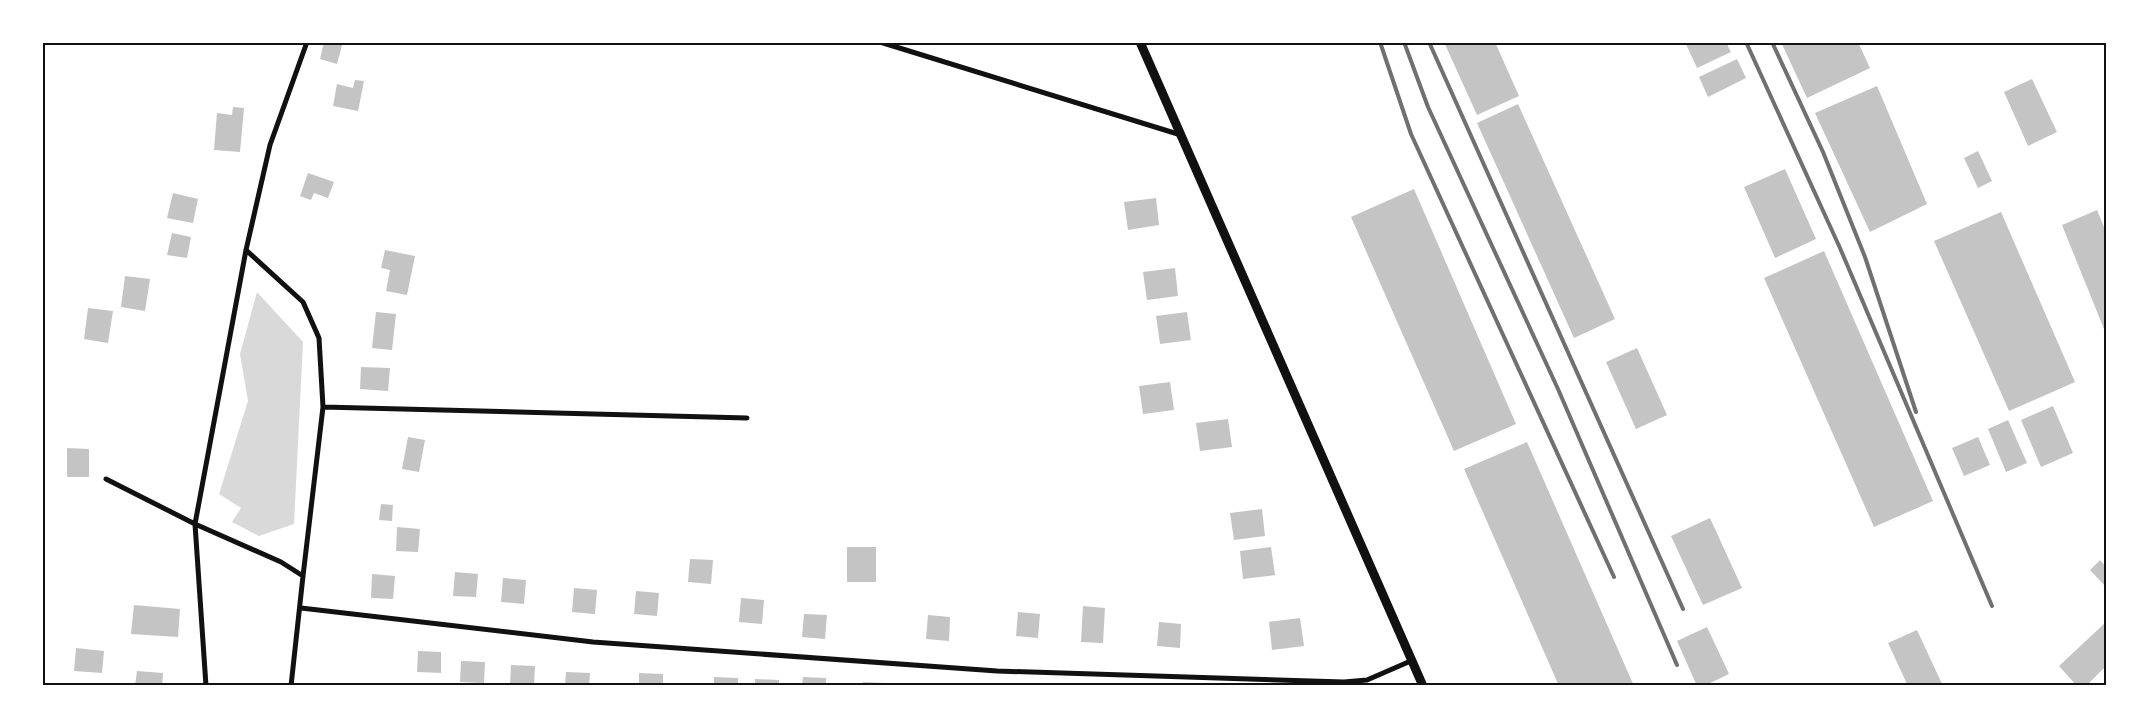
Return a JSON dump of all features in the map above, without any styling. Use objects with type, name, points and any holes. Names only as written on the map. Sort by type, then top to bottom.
[{"type":"street","points":[[206,686],[195,524],[246,250],[270,145],[307,42]]},
{"type":"street","points":[[880,42],[1181,135]]},
{"type":"street","points":[[1140,42],[1423,686]]},
{"type":"street","points":[[246,250],[303,302],[319,338],[323,407],[291,686]]},
{"type":"street","points":[[323,407],[747,418]]},
{"type":"street","points":[[106,479],[195,524],[281,562],[303,576]]},
{"type":"street","points":[[301,608],[593,642],[997,672],[1344,682],[1367,680],[1413,660]]},
{"type":"shaded area","points":[[257,292],[303,342],[294,524],[259,536],[232,522],[241,508],[219,494],[248,401],[240,354]]},
{"type":"building","points":[[324,42],[343,42],[337,64],[320,59]]},
{"type":"building","points":[[1444,42],[1495,42],[1519,96],[1477,115]]},
{"type":"building","points":[[1685,42],[1726,42],[1731,52],[1697,68]]},
{"type":"building","points":[[1781,42],[1858,42],[1870,68],[1807,98]]},
{"type":"building","points":[[1737,59],[1746,78],[1708,97],[1699,77]]},
{"type":"building","points":[[2032,79],[2057,132],[2028,146],[2004,92]]},
{"type":"building","points":[[355,80],[364,81],[358,111],[333,106],[337,84],[353,88]]},
{"type":"building","points":[[1877,86],[1927,204],[1870,232],[1815,113]]},
{"type":"building","points":[[1518,104],[1615,319],[1574,338],[1477,123]]},
{"type":"building","points":[[233,107],[244,108],[240,152],[214,150],[217,113],[232,115]]},
{"type":"building","points":[[1978,151],[1992,181],[1978,188],[1964,158]]},
{"type":"building","points":[[1785,169],[1816,239],[1775,258],[1744,187]]},
{"type":"building","points":[[308,173],[334,182],[328,198],[314,193],[311,200],[300,196]]},
{"type":"building","points":[[1414,189],[1516,424],[1454,451],[1351,217]]},
{"type":"building","points":[[173,193],[198,199],[193,223],[167,218]]},
{"type":"building","points":[[1156,198],[1159,225],[1128,230],[1124,202]]},
{"type":"building","points":[[2097,210],[2106,232],[2106,334],[2062,225]]},
{"type":"building","points":[[2001,212],[2075,382],[2009,411],[1934,241]]},
{"type":"building","points":[[172,233],[191,237],[187,258],[167,255]]},
{"type":"building","points":[[385,250],[415,256],[407,295],[386,291],[390,270],[381,268]]},
{"type":"building","points":[[1824,251],[1933,501],[1874,527],[1764,278]]},
{"type":"building","points":[[1175,268],[1178,296],[1147,300],[1143,272]]},
{"type":"building","points":[[125,276],[150,279],[145,311],[121,307]]},
{"type":"building","points":[[88,308],[113,311],[108,343],[84,339]]},
{"type":"building","points":[[376,312],[396,314],[392,350],[372,348]]},
{"type":"building","points":[[1187,312],[1191,340],[1160,344],[1156,316]]},
{"type":"building","points":[[1637,348],[1667,415],[1636,429],[1606,362]]},
{"type":"building","points":[[361,367],[390,368],[388,391],[360,389]]},
{"type":"building","points":[[1170,382],[1174,410],[1143,414],[1139,386]]},
{"type":"building","points":[[2053,406],[2073,453],[2041,467],[2021,420]]},
{"type":"building","points":[[1228,419],[1232,447],[1200,451],[1196,423]]},
{"type":"building","points":[[2008,420],[2027,463],[2006,472],[1988,429]]},
{"type":"building","points":[[408,437],[425,440],[419,472],[402,469]]},
{"type":"building","points":[[1978,437],[1990,465],[1964,476],[1952,448]]},
{"type":"building","points":[[1527,442],[1634,686],[1559,686],[1464,469]]},
{"type":"building","points":[[67,448],[89,449],[89,477],[67,477]]},
{"type":"building","points":[[381,504],[393,505],[392,521],[379,520]]},
{"type":"building","points":[[1262,509],[1265,536],[1234,540],[1230,513]]},
{"type":"building","points":[[1710,518],[1742,588],[1703,605],[1671,536]]},
{"type":"building","points":[[397,527],[420,529],[418,552],[396,551]]},
{"type":"building","points":[[847,547],[876,547],[876,582],[847,582]]},
{"type":"building","points":[[1271,547],[1275,575],[1243,579],[1240,551]]},
{"type":"building","points":[[690,559],[713,560],[711,584],[688,582]]},
{"type":"building","points":[[2100,560],[2106,567],[2106,587],[2090,570]]},
{"type":"building","points":[[455,572],[478,574],[476,597],[453,596]]},
{"type":"building","points":[[372,574],[395,576],[393,599],[371,598]]},
{"type":"building","points":[[503,578],[526,580],[524,604],[501,602]]},
{"type":"building","points":[[574,588],[597,590],[595,614],[572,612]]},
{"type":"building","points":[[636,591],[659,593],[657,616],[634,614]]},
{"type":"building","points":[[741,598],[764,600],[762,624],[739,622]]},
{"type":"building","points":[[134,605],[180,609],[178,637],[131,634]]},
{"type":"building","points":[[1083,606],[1105,608],[1103,643],[1081,642]]},
{"type":"building","points":[[1018,612],[1040,614],[1038,638],[1016,636]]},
{"type":"building","points":[[804,614],[827,615],[825,639],[802,637]]},
{"type":"building","points":[[928,615],[950,617],[949,641],[926,639]]},
{"type":"building","points":[[1300,618],[1304,646],[1272,650],[1269,622]]},
{"type":"building","points":[[1159,622],[1181,624],[1180,648],[1157,646]]},
{"type":"building","points":[[2106,622],[2106,666],[2086,686],[2077,686],[2059,666]]},
{"type":"building","points":[[1707,627],[1729,674],[1704,686],[1697,686],[1677,641]]},
{"type":"building","points":[[1917,630],[1943,686],[1908,686],[1888,643]]},
{"type":"building","points":[[76,648],[104,651],[102,673],[74,671]]},
{"type":"building","points":[[418,651],[441,652],[441,673],[417,672]]},
{"type":"building","points":[[461,661],[485,662],[484,683],[460,682]]},
{"type":"building","points":[[511,665],[535,666],[534,686],[510,685]]},
{"type":"building","points":[[137,671],[163,673],[162,686],[135,686]]},
{"type":"building","points":[[566,672],[590,673],[589,686],[565,686]]},
{"type":"building","points":[[639,673],[663,674],[663,686],[639,686]]},
{"type":"building","points":[[714,677],[738,678],[738,686],[714,686]]},
{"type":"building","points":[[803,677],[826,678],[826,686],[802,686]]},
{"type":"building","points":[[755,679],[779,680],[779,686],[755,686]]},
{"type":"building","points":[[863,682],[886,683],[886,686],[862,686]]},
{"type":"railway","points":[[1380,42],[1411,134],[1614,577]]},
{"type":"railway","points":[[1404,42],[1428,107],[1558,389],[1677,665]]},
{"type":"railway","points":[[1429,42],[1683,609]]},
{"type":"railway","points":[[1746,42],[1840,248],[1992,606]]},
{"type":"railway","points":[[1772,42],[1823,152],[1865,257],[1916,412]]}]
